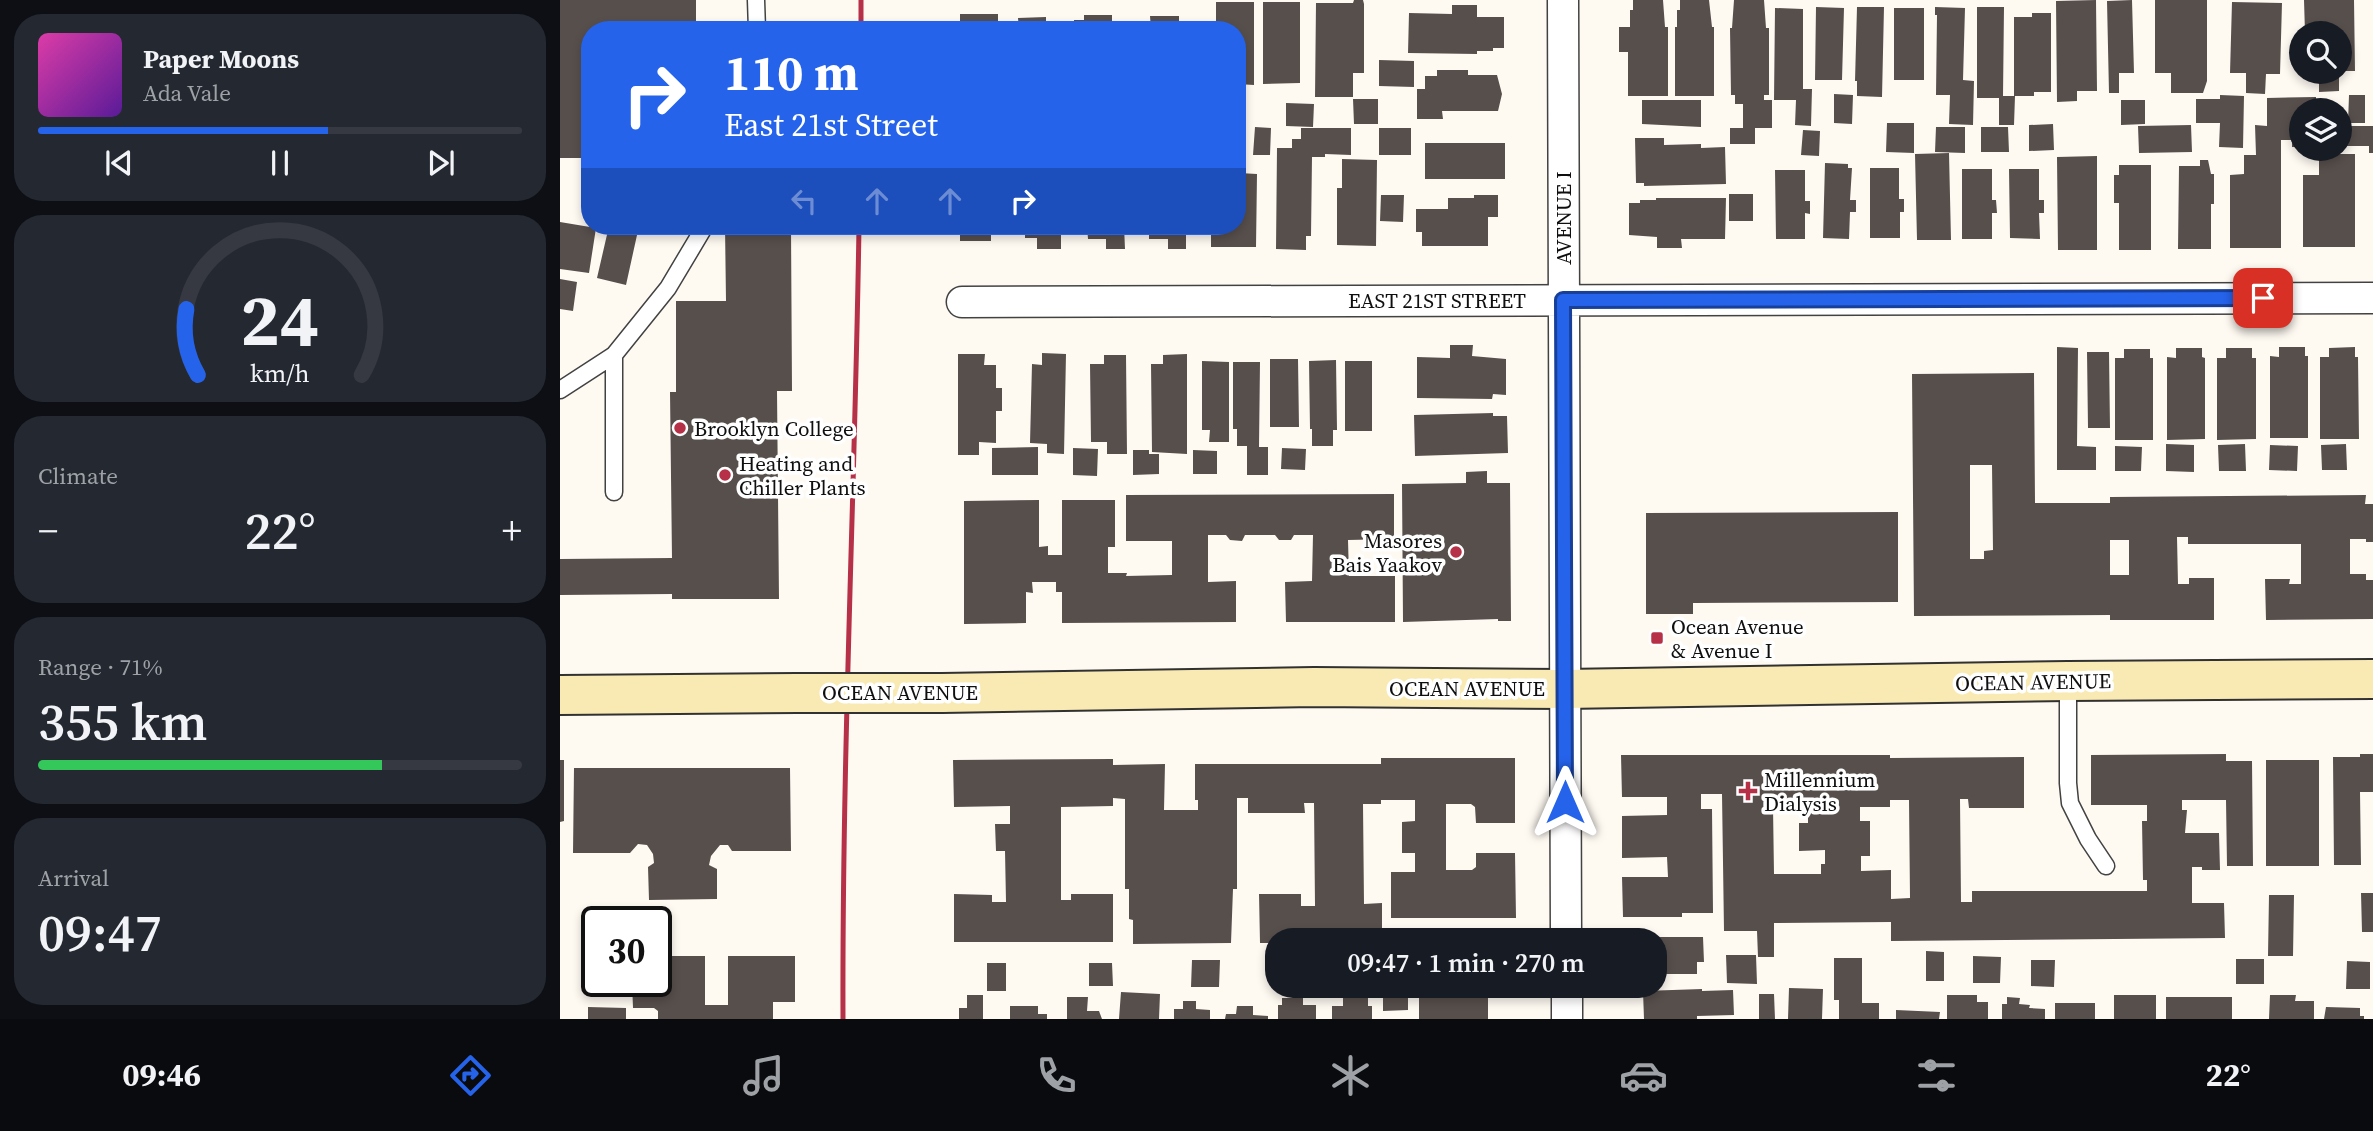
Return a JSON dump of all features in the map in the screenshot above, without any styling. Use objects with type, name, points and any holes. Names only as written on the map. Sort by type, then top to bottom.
[{"type":"main road","name":"OCEAN AVENUE","points":[[560,695],[2373,679]]},
{"type":"street","name":"AVENUE I","points":[[1563,0],[1566,928]]},
{"type":"street","name":"EAST 21ST STREET","points":[[962,302],[2373,298]]},
{"type":"street","points":[[1567,998],[1567,1019]]},
{"type":"lane","points":[[757,0],[757,21]]},
{"type":"lane","points":[[560,390],[614,355],[668,288],[700,235]]},
{"type":"lane","points":[[614,355],[614,492]]},
{"type":"lane","points":[[2068,681],[2070,803],[2088,839],[2106,866]]},
{"type":"building","points":[[560,0],[696,0],[696,21],[581,21],[581,158],[560,158]]},
{"type":"building","points":[[1354,0],[1363,0],[1364,4],[1364,73],[1353,73],[1353,97],[1315,97],[1316,3],[1353,3]]},
{"type":"building","points":[[1633,0],[1663,0],[1665,27],[1668,27],[1668,96],[1628,96],[1628,52],[1619,52],[1619,27],[1630,27]]},
{"type":"building","points":[[1680,0],[1709,0],[1714,27],[1714,96],[1675,96],[1675,27]]},
{"type":"building","points":[[1734,0],[1764,0],[1766,28],[1769,28],[1769,95],[1764,95],[1764,100],[1772,100],[1772,128],[1755,128],[1755,144],[1730,144],[1730,128],[1743,128],[1743,104],[1735,104],[1735,95],[1731,95],[1730,28]]},
{"type":"building","points":[[2096,0],[2097,91],[2077,91],[2077,101],[2057,102],[2056,1]]},
{"type":"building","points":[[2132,0],[2134,73],[2119,73],[2119,93],[2109,93],[2107,1]]},
{"type":"building","points":[[2155,0],[2207,0],[2207,81],[2203,93],[2171,93],[2171,73],[2155,73]]},
{"type":"building","points":[[2304,0],[2354,0],[2355,71],[2352,71],[2352,21],[2305,21]]},
{"type":"building","points":[[1216,2],[1254,2],[1254,85],[1246,85],[1246,21],[1216,21]]},
{"type":"building","points":[[1263,2],[1300,2],[1300,83],[1263,84]]},
{"type":"building","points":[[2232,2],[2282,3],[2280,74],[2266,74],[2265,94],[2246,93],[2246,73],[2230,73]]},
{"type":"building","points":[[1452,5],[1477,5],[1477,17],[1504,17],[1504,48],[1477,51],[1477,54],[1408,53],[1409,13],[1452,14]]},
{"type":"building","points":[[1816,7],[1844,8],[1842,80],[1815,80]]},
{"type":"building","points":[[1857,7],[1884,7],[1882,97],[1857,96]]},
{"type":"building","points":[[1935,7],[1965,8],[1963,80],[1974,81],[1973,125],[1949,124],[1950,95],[1936,95]]},
{"type":"building","points":[[1977,7],[2004,7],[2003,96],[2014,96],[2014,17],[2051,13],[2051,92],[2015,96],[2014,125],[1999,125],[1999,98],[1977,98]]},
{"type":"building","points":[[1775,8],[1803,9],[1803,89],[1812,89],[1811,126],[1795,125],[1796,100],[1774,100]]},
{"type":"building","points":[[1894,8],[1924,8],[1924,80],[1894,80]]},
{"type":"building","points":[[960,14],[998,14],[998,21],[960,21]]},
{"type":"building","points":[[1084,15],[1112,15],[1112,21],[1074,21],[1084,20]]},
{"type":"building","points":[[1150,16],[1179,16],[1179,21],[1150,21]]},
{"type":"building","points":[[1046,17],[1046,21],[1018,21],[1018,18]]},
{"type":"building","points":[[1379,60],[1414,61],[1414,87],[1379,86]]},
{"type":"building","points":[[1437,70],[1468,70],[1468,75],[1497,75],[1502,94],[1498,111],[1442,111],[1443,119],[1417,119],[1417,89],[1425,89],[1425,76],[1437,76]]},
{"type":"building","points":[[2319,84],[2339,84],[2339,91],[2319,92]]},
{"type":"building","points":[[1834,94],[1853,95],[1852,124],[1834,123]]},
{"type":"building","points":[[2220,95],[2244,96],[2243,148],[2219,147],[2220,123],[2196,123],[2196,99],[2220,99]]},
{"type":"building","points":[[2349,95],[2365,95],[2365,123],[2352,123],[2352,98],[2349,98]]},
{"type":"building","points":[[2316,97],[2289,98],[2289,140],[2281,140],[2281,248],[2230,248],[2230,175],[2244,174],[2244,155],[2256,155],[2255,125],[2267,126],[2267,98]]},
{"type":"building","points":[[1353,99],[1378,99],[1378,124],[1354,124]]},
{"type":"building","points":[[1642,100],[1701,100],[1701,127],[1642,124]]},
{"type":"building","points":[[2121,100],[2145,100],[2145,124],[2121,125]]},
{"type":"building","points":[[1286,103],[1314,104],[1313,127],[1286,126]]},
{"type":"building","points":[[1887,123],[1914,123],[1914,153],[1886,152]]},
{"type":"building","points":[[2053,124],[2054,150],[2029,151],[2029,125]]},
{"type":"building","points":[[2191,125],[2192,152],[2139,153],[2138,126]]},
{"type":"building","points":[[2352,126],[2373,126],[2373,153],[2369,153],[2369,146],[2352,146]]},
{"type":"building","points":[[1255,127],[1271,128],[1270,155],[1253,155]]},
{"type":"building","points":[[1936,127],[1965,127],[1965,153],[1935,152]]},
{"type":"building","points":[[1981,127],[2008,127],[2009,152],[1981,152]]},
{"type":"building","points":[[1301,128],[1351,128],[1351,155],[1325,154],[1325,157],[1312,157],[1311,236],[1306,236],[1306,250],[1276,249],[1277,148],[1292,148],[1292,139],[1301,139]]},
{"type":"building","points":[[1379,128],[1411,128],[1411,155],[1379,155]]},
{"type":"building","points":[[1803,130],[1820,131],[1819,156],[1801,155]]},
{"type":"building","points":[[1635,138],[1664,138],[1664,145],[1701,144],[1701,148],[1725,147],[1726,184],[1644,186],[1644,183],[1636,183]]},
{"type":"building","points":[[1425,143],[1505,143],[1505,179],[1425,179]]},
{"type":"building","points":[[1949,153],[1951,240],[1917,240],[1915,154]]},
{"type":"building","points":[[2352,154],[2355,154],[2355,247],[2303,247],[2303,175],[2319,175],[2319,161],[2352,161]]},
{"type":"building","points":[[2097,156],[2097,250],[2058,250],[2057,157]]},
{"type":"building","points":[[1342,159],[1377,160],[1376,246],[1337,245],[1337,188],[1342,188]]},
{"type":"building","points":[[2200,160],[2208,160],[2211,174],[2214,174],[2211,249],[2178,249],[2179,166],[2200,166]]},
{"type":"building","points":[[1825,163],[1848,164],[1848,168],[1852,168],[1850,200],[1856,200],[1856,212],[1850,212],[1849,239],[1823,238]]},
{"type":"building","points":[[2119,165],[2151,165],[2151,250],[2119,250],[2119,203],[2114,203],[2114,175],[2119,175]]},
{"type":"building","points":[[1870,168],[1899,168],[1899,199],[1904,199],[1904,212],[1900,212],[1900,238],[1870,238]]},
{"type":"building","points":[[1962,169],[1992,169],[1992,200],[1996,200],[1997,213],[1992,213],[1992,239],[1962,239]]},
{"type":"building","points":[[2009,169],[2039,169],[2039,200],[2044,200],[2044,213],[2039,213],[2040,239],[2010,238]]},
{"type":"building","points":[[1775,170],[1805,170],[1805,201],[1810,201],[1810,214],[1805,213],[1805,239],[1776,239]]},
{"type":"building","points":[[1246,173],[1257,174],[1256,247],[1211,247],[1211,235],[1246,235]]},
{"type":"building","points":[[1729,194],[1753,194],[1753,221],[1729,221]]},
{"type":"building","points":[[1381,195],[1404,195],[1403,222],[1380,221]]},
{"type":"building","points":[[1474,195],[1498,195],[1498,217],[1488,217],[1488,246],[1422,246],[1422,232],[1416,232],[1416,209],[1448,209],[1448,198],[1474,198]]},
{"type":"building","points":[[1656,198],[1726,198],[1725,239],[1681,239],[1682,248],[1657,248],[1657,237],[1629,235],[1629,203]]},
{"type":"building","points":[[560,222],[581,226],[581,235],[595,235],[589,273],[560,269]]},
{"type":"building","points":[[607,235],[637,235],[626,285],[597,278]]},
{"type":"building","name":"Heating and Chiller Plants","points":[[725,235],[791,235],[792,391],[777,391],[779,599],[672,599],[672,594],[560,595],[560,559],[672,558],[670,392],[676,392],[676,301],[726,301]]},
{"type":"building","points":[[960,235],[991,235],[991,241],[960,241]]},
{"type":"building","points":[[1025,235],[1061,235],[1061,249],[1037,249],[1037,238],[1025,238]]},
{"type":"building","points":[[1088,235],[1124,235],[1125,249],[1106,249],[1106,239],[1088,239]]},
{"type":"building","points":[[1149,235],[1186,235],[1186,249],[1168,249],[1168,239],[1149,239]]},
{"type":"building","points":[[560,279],[577,282],[573,311],[560,309]]},
{"type":"building","points":[[1450,345],[1473,345],[1472,356],[1506,359],[1506,395],[1493,394],[1492,399],[1417,398],[1417,357],[1450,358]]},
{"type":"building","points":[[2057,347],[2078,348],[2077,446],[2096,447],[2096,470],[2057,470]]},
{"type":"building","points":[[2279,347],[2305,347],[2305,356],[2308,356],[2308,438],[2270,438],[2270,356],[2279,357]]},
{"type":"building","points":[[2355,347],[2355,357],[2358,357],[2359,439],[2320,439],[2320,357],[2329,357],[2329,348]]},
{"type":"building","points":[[2176,348],[2202,348],[2202,357],[2205,358],[2205,439],[2167,440],[2167,357],[2176,358]]},
{"type":"building","points":[[2226,348],[2252,348],[2252,358],[2256,358],[2256,439],[2217,440],[2217,358],[2226,358]]},
{"type":"building","points":[[2124,349],[2150,349],[2150,358],[2153,358],[2153,440],[2115,440],[2115,358],[2124,358]]},
{"type":"building","points":[[2087,352],[2109,352],[2110,428],[2088,428]]},
{"type":"building","points":[[1042,353],[1066,354],[1064,454],[1047,453],[1047,444],[1030,443],[1032,364],[1042,365]]},
{"type":"building","points":[[958,354],[985,354],[984,365],[996,365],[996,388],[1002,388],[1002,411],[996,411],[996,443],[979,442],[979,455],[958,455]]},
{"type":"building","points":[[1187,354],[1187,454],[1152,452],[1151,364],[1163,364],[1163,355]]},
{"type":"building","points":[[1104,355],[1126,355],[1127,454],[1107,454],[1107,442],[1091,442],[1090,364],[1104,364]]},
{"type":"building","points":[[1270,359],[1298,359],[1299,427],[1270,427]]},
{"type":"building","points":[[1336,360],[1337,430],[1333,430],[1333,446],[1312,446],[1309,361]]},
{"type":"building","points":[[1202,361],[1229,362],[1229,442],[1209,442],[1210,430],[1202,430]]},
{"type":"building","points":[[1345,361],[1372,361],[1372,431],[1345,431]]},
{"type":"building","points":[[1233,362],[1260,362],[1259,447],[1268,447],[1268,475],[1247,475],[1247,446],[1237,446],[1237,429],[1233,429]]},
{"type":"building","points":[[2034,373],[2035,503],[2110,503],[2110,497],[2366,495],[2365,504],[2373,504],[2373,542],[2350,539],[2350,574],[2366,574],[2366,580],[2373,580],[2373,619],[2266,620],[2265,579],[2290,579],[2289,584],[2301,584],[2301,544],[2188,544],[2188,537],[2177,537],[2178,584],[2189,584],[2189,578],[2214,578],[2214,620],[2110,620],[2110,615],[1914,616],[1912,374]],"holes":[[[1970,465],[1992,465],[1993,550],[1984,551],[1984,559],[1970,559]],[[2110,540],[2129,540],[2129,575],[2110,575]]]},
{"type":"building","points":[[1493,413],[1493,416],[1507,416],[1508,453],[1415,456],[1414,415]]},
{"type":"building","points":[[2166,444],[2194,445],[2194,472],[2166,471]]},
{"type":"building","points":[[2245,444],[2246,471],[2219,471],[2218,445]]},
{"type":"building","points":[[2346,444],[2347,470],[2322,470],[2321,445]]},
{"type":"building","points":[[2270,445],[2298,446],[2297,471],[2269,470]]},
{"type":"building","points":[[2115,446],[2142,447],[2141,471],[2115,471]]},
{"type":"building","points":[[1038,447],[1038,475],[992,475],[992,448]]},
{"type":"building","points":[[1073,448],[1098,449],[1097,476],[1073,475]]},
{"type":"building","points":[[1282,448],[1306,449],[1305,470],[1281,469]]},
{"type":"building","points":[[1133,450],[1149,450],[1149,454],[1159,454],[1159,474],[1133,475]]},
{"type":"building","points":[[1193,450],[1217,451],[1217,474],[1193,474]]},
{"type":"building","name":"Masores Bais Yaakov","points":[[1487,471],[1487,483],[1510,483],[1511,621],[1498,619],[1403,622],[1402,484],[1466,483],[1466,472]]},
{"type":"building","points":[[1394,494],[1394,539],[1348,540],[1349,576],[1395,576],[1395,622],[1286,622],[1285,582],[1312,581],[1313,535],[1294,535],[1291,540],[1279,540],[1275,535],[1245,535],[1242,541],[1230,540],[1226,535],[1208,535],[1208,582],[1236,581],[1236,622],[1062,623],[1062,592],[1056,592],[1056,582],[1032,582],[1033,593],[1026,592],[1026,623],[964,624],[964,501],[1039,500],[1039,547],[1048,546],[1048,555],[1062,555],[1062,500],[1115,500],[1115,547],[1108,547],[1108,573],[1127,573],[1126,576],[1172,575],[1172,541],[1126,541],[1126,495]]},
{"type":"building","points":[[1898,512],[1898,602],[1693,603],[1693,614],[1646,614],[1646,513]]},
{"type":"building","points":[[2226,754],[2226,761],[2252,761],[2253,866],[2227,866],[2226,800],[2182,800],[2182,810],[2187,810],[2185,833],[2219,833],[2220,870],[2192,867],[2192,903],[2224,903],[2225,938],[1891,941],[1891,922],[1774,923],[1774,957],[1758,957],[1757,931],[1724,931],[1722,794],[1701,794],[1701,809],[1712,809],[1713,913],[1682,913],[1682,917],[1623,917],[1622,877],[1668,877],[1667,857],[1622,858],[1622,816],[1667,815],[1667,797],[1622,797],[1621,755],[2024,757],[2024,808],[1969,808],[1968,799],[1960,799],[1961,902],[1972,902],[1972,891],[2147,891],[2147,880],[2143,880],[2142,821],[2147,821],[2147,805],[2091,805],[2091,755]],"holes":[[[1890,800],[1909,800],[1910,898],[1891,899],[1891,870],[1861,871],[1861,856],[1870,856],[1870,821],[1860,821],[1860,807],[1890,807]],[[1773,807],[1808,807],[1808,823],[1799,823],[1799,851],[1825,850],[1825,864],[1821,864],[1821,874],[1774,874]]]},
{"type":"building","points":[[2360,754],[2373,754],[2373,792],[2360,792],[2361,865],[2334,865],[2333,757],[2360,757]]},
{"type":"building","points":[[1381,758],[1515,758],[1515,823],[1476,823],[1475,807],[1471,804],[1446,804],[1446,870],[1472,870],[1476,867],[1476,853],[1515,853],[1516,918],[1391,918],[1391,872],[1415,872],[1415,853],[1402,853],[1402,822],[1415,821],[1415,800],[1381,800],[1381,804],[1363,804],[1364,904],[1382,903],[1382,928],[1265,928],[1265,943],[1260,943],[1259,894],[1301,894],[1301,906],[1315,906],[1314,803],[1304,803],[1305,813],[1248,813],[1248,798],[1237,798],[1237,889],[1233,889],[1231,943],[1133,944],[1133,920],[1129,919],[1129,889],[1125,889],[1125,799],[1113,798],[1113,806],[1061,807],[1061,900],[1071,900],[1071,894],[1113,894],[1113,942],[954,942],[954,894],[992,895],[992,902],[1006,902],[1005,851],[996,851],[995,824],[1010,824],[1010,806],[954,807],[953,760],[1113,759],[1113,765],[1165,764],[1164,810],[1198,810],[1198,800],[1195,800],[1195,764],[1381,764]]},
{"type":"building","points":[[560,760],[564,760],[564,821],[560,822]]},
{"type":"building","points":[[2266,760],[2319,760],[2319,866],[2266,866]]},
{"type":"building","points":[[574,768],[790,768],[791,851],[732,851],[728,845],[720,845],[711,856],[709,865],[717,869],[717,899],[649,900],[648,867],[654,863],[653,854],[647,845],[638,844],[630,853],[573,853]]},
{"type":"building","points":[[2361,893],[2373,893],[2373,932],[2362,932]]},
{"type":"building","points":[[2269,895],[2294,895],[2293,956],[2268,956]]},
{"type":"building","points":[[1667,937],[1703,937],[1704,962],[1697,962],[1697,974],[1667,974]]},
{"type":"building","points":[[1926,951],[1944,952],[1944,981],[1926,981]]},
{"type":"building","points":[[1726,955],[1756,955],[1757,984],[1727,983]]},
{"type":"building","points":[[672,956],[705,956],[705,1005],[728,1005],[728,956],[795,956],[795,1002],[773,1002],[773,1019],[658,1019],[658,1011],[654,1008],[633,1008],[633,997],[672,997]]},
{"type":"building","points":[[1973,956],[2001,957],[2000,983],[1973,983]]},
{"type":"building","points":[[1834,958],[1862,958],[1862,1003],[1879,1003],[1879,1019],[1839,1019],[1839,1000],[1834,1000]]},
{"type":"building","points":[[2236,959],[2264,959],[2264,984],[2236,984]]},
{"type":"building","points":[[1192,960],[1220,960],[1219,987],[1191,987]]},
{"type":"building","points":[[2031,960],[2055,960],[2054,987],[2031,986]]},
{"type":"building","points":[[2347,961],[2370,962],[2370,989],[2346,989]]},
{"type":"building","points":[[987,963],[1006,963],[1006,991],[987,991]]},
{"type":"building","points":[[1089,963],[1112,963],[1113,986],[1089,986]]},
{"type":"building","points":[[1789,988],[1823,989],[1822,1019],[1788,1019]]},
{"type":"building","points":[[1667,990],[1733,990],[1734,1015],[1697,1016],[1697,1019],[1644,1019],[1643,998],[1667,998]]},
{"type":"building","points":[[1121,992],[1160,994],[1159,1019],[1119,1019]]},
{"type":"building","points":[[1759,994],[1774,994],[1775,1019],[1759,1019]]},
{"type":"building","points":[[967,995],[983,995],[983,1019],[959,1019],[959,1008],[967,1008]]},
{"type":"building","points":[[1947,995],[1977,995],[1977,1002],[1988,1002],[1988,1019],[1947,1019]]},
{"type":"building","points":[[2114,995],[2156,995],[2156,1019],[2114,1019]]},
{"type":"building","points":[[2270,995],[2296,995],[2295,1001],[2314,1001],[2314,1019],[2269,1019]]},
{"type":"building","points":[[1067,997],[1088,997],[1087,1011],[1099,1011],[1102,1019],[1067,1019]]},
{"type":"building","points":[[2007,997],[2020,998],[2019,1004],[2030,1005],[2029,1008],[2045,1009],[2045,1019],[2002,1019],[2002,1004],[2007,1004]]},
{"type":"building","points":[[2166,997],[2232,997],[2232,1019],[2166,1019]]},
{"type":"building","points":[[1282,998],[1303,998],[1303,1005],[1316,1005],[1316,1019],[1278,1019],[1278,1005],[1282,1005]]},
{"type":"building","points":[[1343,998],[1368,998],[1368,1006],[1372,1006],[1372,1019],[1332,1019],[1332,1006],[1343,1006]]},
{"type":"building","points":[[1383,998],[1408,998],[1408,1010],[1383,1011]]},
{"type":"building","points":[[1419,998],[1488,998],[1488,1019],[1419,1019]]},
{"type":"building","points":[[1183,1001],[1196,1001],[1196,1009],[1210,1010],[1210,1019],[1174,1019],[1174,1009],[1183,1009]]},
{"type":"building","points":[[2055,1003],[2095,1003],[2095,1019],[2055,1019]]},
{"type":"building","points":[[1010,1006],[1038,1006],[1038,1014],[1047,1014],[1047,1019],[1010,1019]]},
{"type":"building","points":[[1237,1006],[1253,1006],[1253,1015],[1268,1016],[1268,1019],[1225,1019],[1226,1014],[1236,1014]]},
{"type":"building","points":[[588,1007],[626,1008],[626,1019],[588,1019]]},
{"type":"building","points":[[2326,1007],[2360,1008],[2360,1016],[2364,1016],[2364,1019],[2324,1019]]},
{"type":"building","points":[[1896,1010],[1940,1012],[1939,1019],[1896,1019]]},
{"type":"railway","points":[[861,0],[861,21]]},
{"type":"railway","points":[[843,1019],[859,235]]},
{"type":"place","name":"Brooklyn College","points":[[680,428]]},
{"type":"place","name":"Heating and Chiller Plants","points":[[725,475]]},
{"type":"place","name":"Masores Bais Yaakov","points":[[1456,552]]},
{"type":"place","name":"Ocean Avenue & Avenue I","points":[[1657,638]]},
{"type":"place","name":"Millennium Dialysis","points":[[1748,791]]},
{"type":"route","points":[[1565,802],[1563,300],[2263,298]]}]
